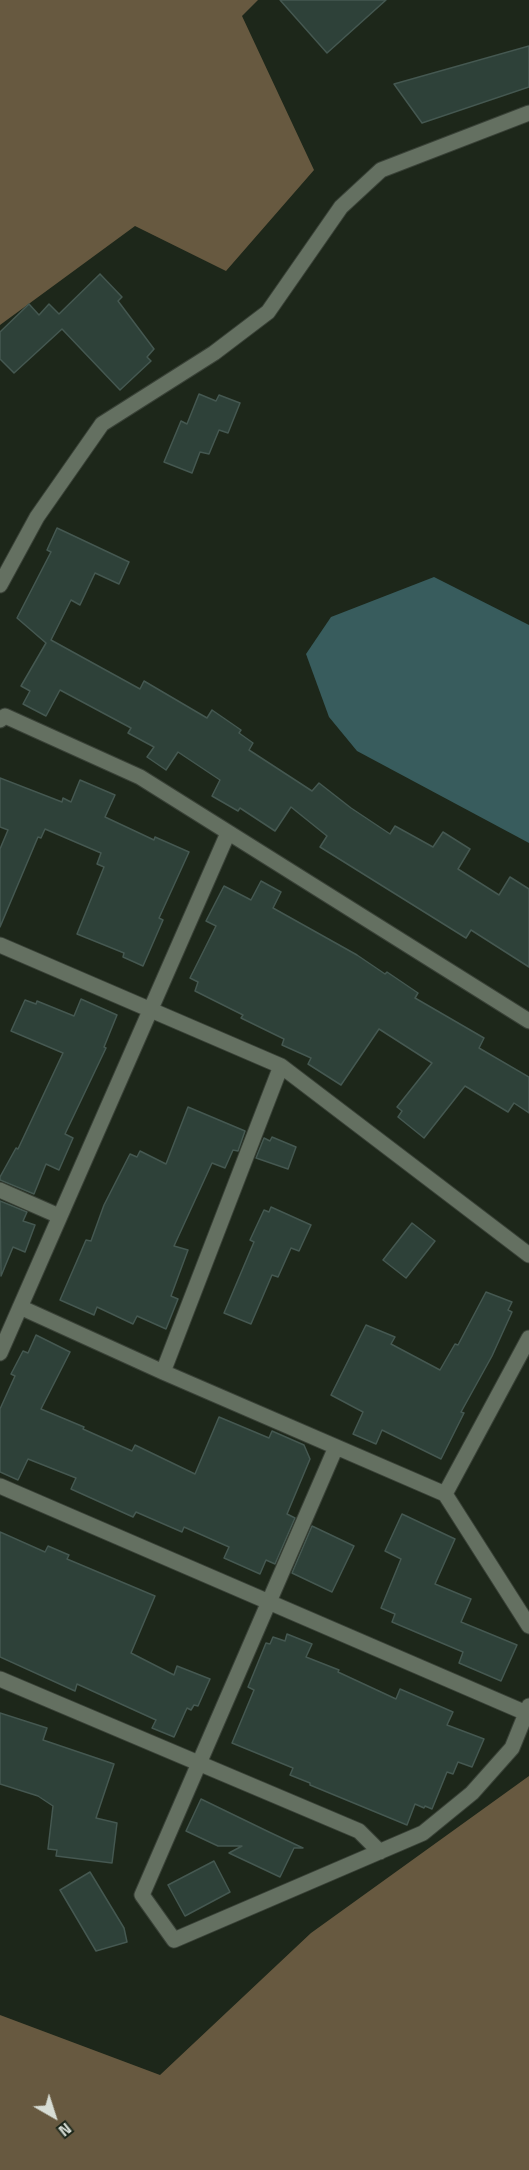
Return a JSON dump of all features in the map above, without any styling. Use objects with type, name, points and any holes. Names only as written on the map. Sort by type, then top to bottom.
[{"type":"street","points":[[0,585],[37,516],[102,424],[214,353],[268,312],[341,207],[381,170],[529,113]]},
{"type":"street","points":[[0,720],[5,716],[140,777],[529,1021]]},
{"type":"street","points":[[0,1353],[228,833]]},
{"type":"street","points":[[0,945],[281,1066],[529,1255]]},
{"type":"street","points":[[163,1372],[281,1066]]},
{"type":"street","points":[[0,1190],[59,1216]]},
{"type":"street","points":[[20,1307],[163,1372],[445,1494],[529,1626]]},
{"type":"street","points":[[445,1494],[529,1338]]},
{"type":"street","points":[[0,1486],[269,1602],[528,1710],[512,1748],[472,1793],[423,1833],[174,1940],[142,1895],[199,1763],[269,1602],[336,1447]]},
{"type":"street","points":[[0,1679],[359,1831],[380,1852]]},
{"type":"shaded area","points":[[0,0],[258,0],[242,16],[314,170],[226,271],[135,226],[0,325]]},
{"type":"shaded area","points":[[529,1776],[529,2170],[0,2170],[0,2015],[160,2075],[311,1933]]},
{"type":"water","points":[[434,577],[529,625],[529,843],[357,751],[329,717],[306,654],[331,617]]},
{"type":"building","points":[[280,0],[386,0],[327,53]]},
{"type":"building","points":[[529,46],[529,87],[422,123],[394,84]]},
{"type":"building","points":[[100,274],[122,297],[118,301],[154,349],[147,357],[151,361],[120,390],[62,329],[14,373],[0,359],[0,332],[29,304],[39,315],[49,304],[59,314]]},
{"type":"building","points":[[199,394],[216,401],[219,395],[240,403],[228,433],[219,430],[209,454],[200,452],[192,473],[164,462],[181,421],[187,424]]},
{"type":"building","points":[[57,528],[129,562],[119,584],[95,573],[80,605],[71,600],[51,640],[140,689],[144,681],[207,718],[212,710],[241,730],[239,733],[253,743],[249,750],[312,791],[319,783],[390,834],[395,826],[433,847],[443,832],[470,849],[458,869],[499,895],[510,877],[529,889],[529,967],[471,930],[466,938],[320,847],[327,836],[291,807],[275,831],[240,808],[238,811],[212,796],[220,780],[178,752],[166,770],[147,757],[154,747],[128,733],[131,728],[60,690],[46,716],[23,704],[30,691],[21,686],[46,643],[17,618],[51,552],[47,550]]},
{"type":"building","points":[[0,778],[62,802],[63,798],[71,802],[80,780],[115,795],[105,817],[154,840],[155,837],[189,852],[159,918],[163,920],[143,966],[123,957],[124,953],[77,934],[104,867],[97,864],[101,853],[45,829],[41,838],[38,837],[0,927],[0,849],[8,830],[0,827]]},
{"type":"building","points":[[261,881],[281,892],[273,908],[357,955],[385,974],[387,972],[418,993],[415,998],[484,1038],[479,1048],[529,1077],[529,1113],[514,1103],[508,1112],[465,1086],[424,1138],[398,1117],[402,1111],[397,1107],[432,1063],[379,1029],[341,1085],[308,1064],[311,1058],[282,1045],[284,1039],[241,1018],[243,1015],[195,991],[198,982],[190,978],[216,926],[206,921],[224,886],[251,900]]},
{"type":"building","points":[[81,999],[117,1015],[104,1047],[106,1048],[65,1134],[73,1138],[59,1170],[46,1164],[34,1194],[0,1180],[0,1177],[16,1148],[18,1149],[63,1053],[11,1031],[25,1000],[36,1004],[37,1001],[74,1016]]},
{"type":"building","points":[[188,1107],[245,1131],[238,1151],[233,1150],[225,1168],[212,1163],[174,1246],[188,1250],[171,1296],[178,1299],[166,1329],[137,1316],[133,1324],[97,1307],[94,1315],[60,1300],[86,1240],[91,1241],[104,1205],[130,1154],[137,1157],[140,1151],[166,1164]]},
{"type":"building","points":[[272,1137],[296,1147],[288,1169],[256,1158],[264,1138],[270,1141]]},
{"type":"building","points":[[0,1201],[27,1212],[23,1221],[35,1225],[25,1252],[13,1247],[1,1276]]},
{"type":"building","points":[[271,1207],[311,1225],[299,1251],[291,1248],[278,1277],[272,1275],[251,1324],[224,1313],[254,1242],[250,1240],[264,1210],[269,1212]]},
{"type":"building","points":[[412,1223],[435,1241],[406,1278],[383,1260]]},
{"type":"building","points":[[486,1292],[512,1302],[508,1310],[512,1312],[492,1356],[461,1412],[464,1413],[441,1459],[382,1430],[376,1444],[353,1434],[363,1412],[331,1395],[366,1325],[395,1337],[391,1344],[440,1370],[455,1344],[458,1345]]},
{"type":"building","points":[[36,1335],[70,1352],[41,1409],[132,1451],[135,1445],[195,1474],[219,1417],[269,1438],[272,1431],[304,1445],[310,1459],[287,1514],[295,1518],[275,1564],[266,1560],[260,1574],[224,1558],[229,1547],[184,1527],[182,1532],[136,1512],[133,1517],[71,1489],[76,1478],[28,1459],[18,1480],[0,1472],[0,1409],[15,1376],[11,1374],[23,1351],[28,1353]]},
{"type":"building","points":[[402,1514],[455,1539],[435,1584],[471,1599],[461,1622],[517,1645],[501,1681],[459,1663],[463,1652],[392,1622],[395,1614],[381,1608],[401,1559],[385,1551]]},
{"type":"building","points":[[312,1526],[354,1546],[332,1592],[292,1573]]},
{"type":"building","points":[[0,1532],[45,1552],[48,1546],[69,1555],[67,1559],[155,1596],[131,1653],[174,1675],[177,1666],[210,1679],[198,1706],[194,1705],[191,1710],[187,1708],[174,1737],[152,1728],[156,1720],[77,1684],[75,1691],[0,1657]]},
{"type":"building","points":[[287,1634],[312,1644],[306,1657],[339,1670],[338,1672],[396,1699],[400,1689],[453,1712],[447,1725],[484,1739],[472,1767],[458,1762],[453,1774],[447,1772],[432,1809],[415,1804],[407,1825],[310,1785],[290,1775],[293,1768],[232,1743],[254,1690],[248,1687],[266,1643],[270,1644],[273,1637],[285,1641]]},
{"type":"building","points":[[0,1713],[47,1728],[43,1740],[114,1764],[96,1818],[117,1823],[112,1863],[56,1856],[57,1850],[48,1849],[53,1806],[38,1796],[0,1784]]},
{"type":"building","points":[[201,1799],[303,1848],[294,1848],[280,1877],[229,1853],[242,1846],[218,1846],[186,1831]]},
{"type":"building","points":[[214,1861],[230,1892],[185,1916],[168,1885]]},
{"type":"building","points":[[90,1872],[124,1928],[127,1942],[96,1951],[60,1890]]}]
